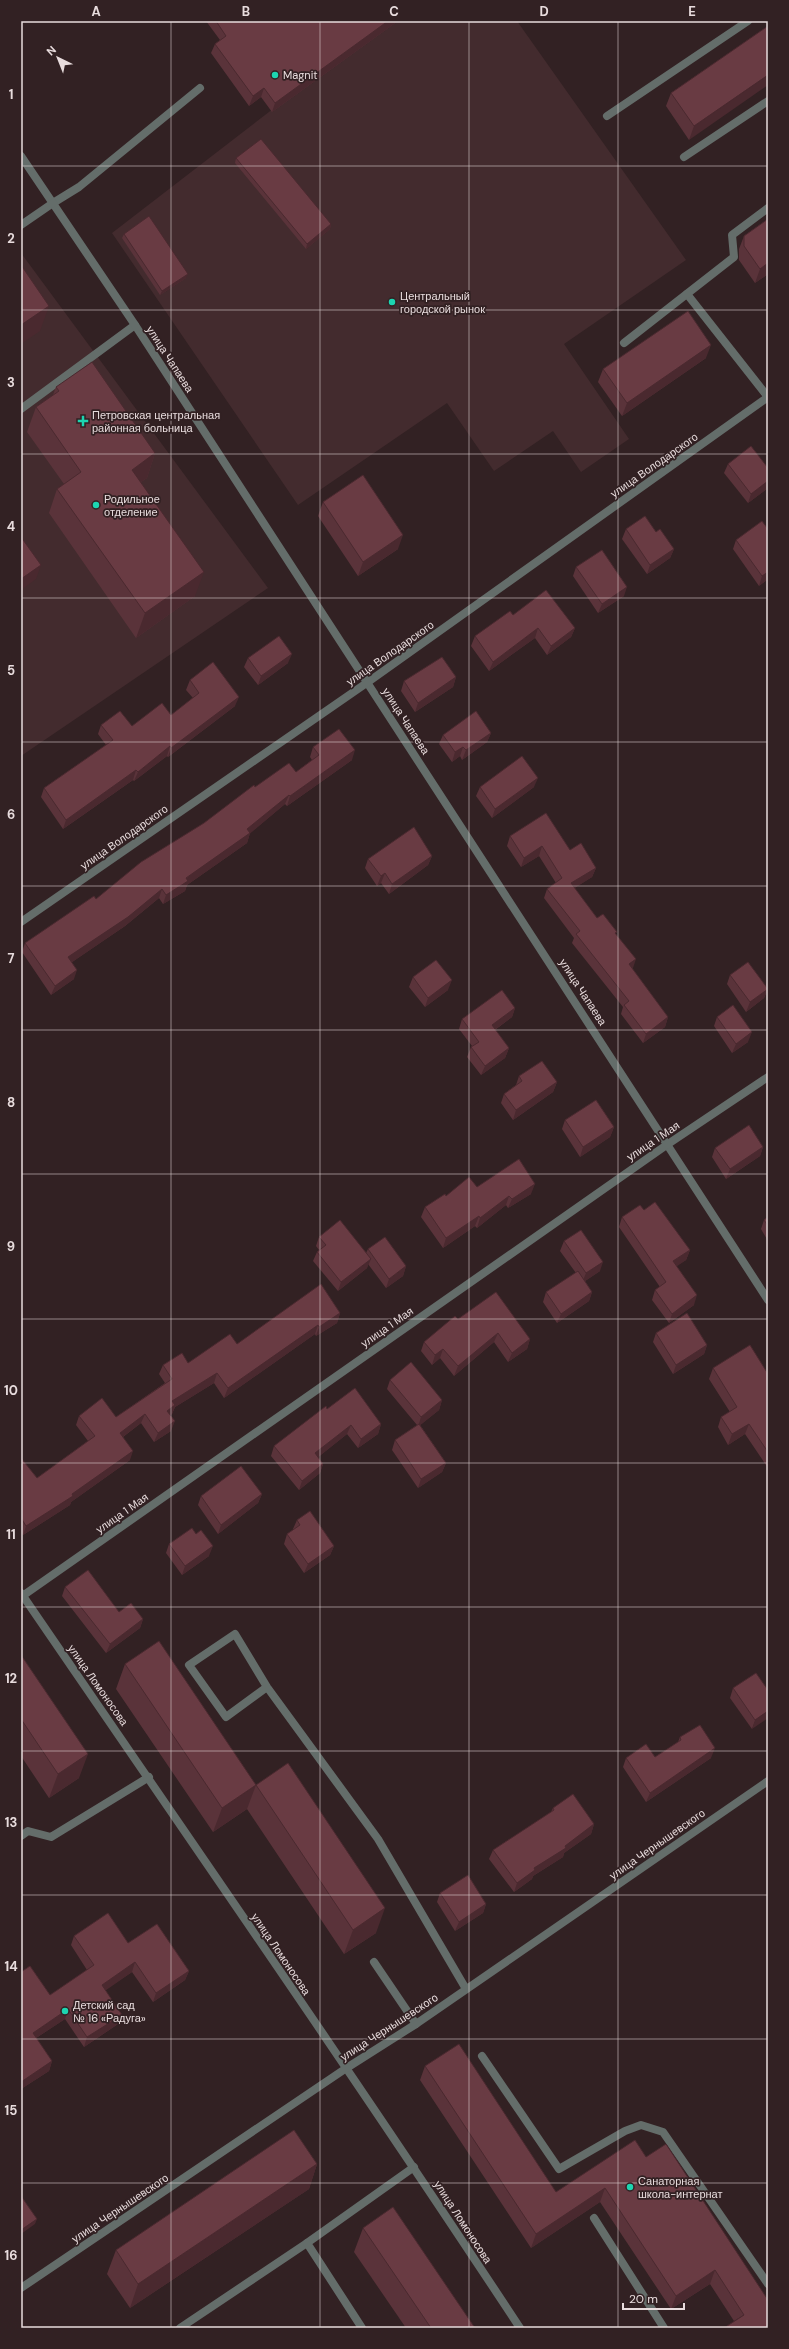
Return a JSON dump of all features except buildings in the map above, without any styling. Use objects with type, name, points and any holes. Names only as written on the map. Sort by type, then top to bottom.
[{"type":"street","points":[[607,116],[748,21]]},
{"type":"street","points":[[21,225],[79,187],[200,88]]},
{"type":"street","points":[[684,157],[768,101]]},
{"type":"street","name":"улица Чапаева","points":[[21,156],[135,325],[768,1300]]},
{"type":"street","points":[[624,343],[734,257],[732,235],[768,208]]},
{"type":"street","points":[[687,294],[768,397]]},
{"type":"street","points":[[21,409],[135,325]]},
{"type":"street","name":"улица Володарского","points":[[21,922],[368,682],[768,397]]},
{"type":"street","name":"улица 1 Мая","points":[[22,1595],[668,1144],[768,1078]]},
{"type":"street","name":"улица Ломоносова","points":[[22,1595],[149,1777],[345,2069],[414,2167],[520,2328]]},
{"type":"street","points":[[267,1687],[226,1717],[189,1665],[235,1634],[267,1687],[378,1839],[466,1989]]},
{"type":"street","points":[[21,1836],[28,1832],[51,1837],[149,1777]]},
{"type":"street","name":"улица Чернышевского","points":[[21,2288],[345,2069],[416,2024],[768,1781]]},
{"type":"street","points":[[374,1962],[416,2024]]},
{"type":"street","points":[[482,2056],[559,2169],[625,2131],[641,2125],[663,2132],[768,2284]]},
{"type":"street","points":[[180,2328],[308,2242],[414,2167]]},
{"type":"street","points":[[594,2218],[664,2328]]},
{"type":"street","points":[[308,2242],[362,2328]]},
{"type":"shaded area","name":"Центральный городской рынок","points":[[387,21],[517,21],[686,260],[564,344],[629,439],[581,472],[553,431],[494,471],[447,403],[298,505],[112,233]]},
{"type":"shaded area","name":"Петровская центральная районная больница","points":[[21,253],[268,588],[21,756]]},
{"type":"place","name":"Magnit","points":[[275,75]]},
{"type":"place","name":"Центральный городской рынок","points":[[392,302]]},
{"type":"place","name":"Петровская центральная районная больница","points":[[83,421]]},
{"type":"place","name":"Родильное отделение","points":[[96,505]]},
{"type":"place","name":"Детский сад № 16 «Радуга»","points":[[65,2011]]},
{"type":"place","name":"Санаторная школа-интернат","points":[[630,2187]]}]
